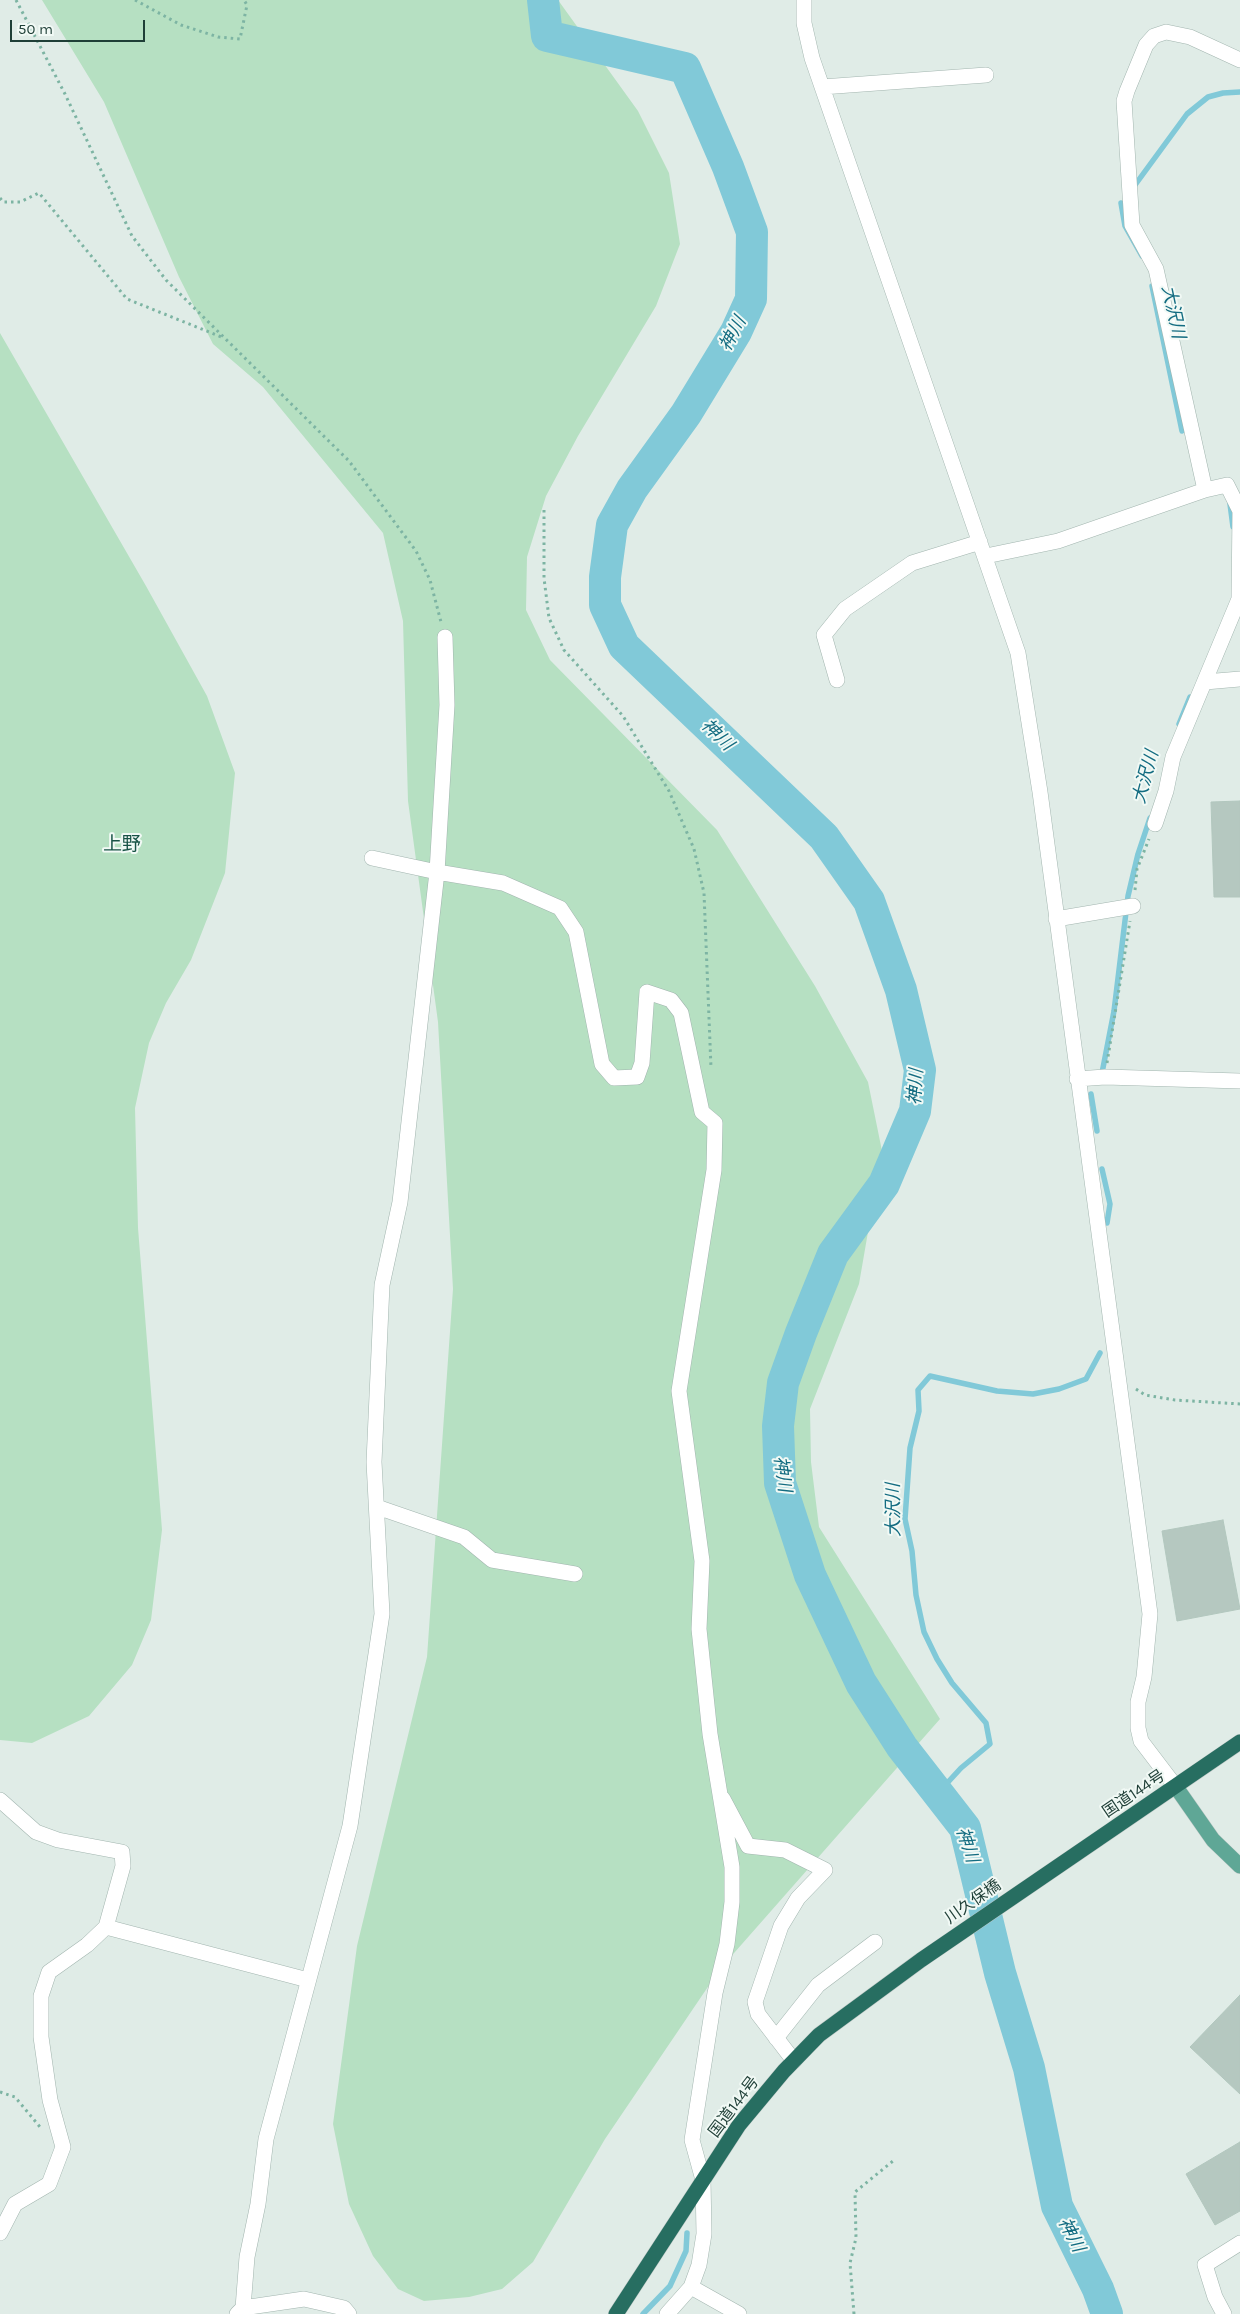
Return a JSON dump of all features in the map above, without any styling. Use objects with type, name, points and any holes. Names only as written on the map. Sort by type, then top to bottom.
[{"type":"highway","name":"国道144号","points":[[1046,1874],[1240,1742]]},
{"type":"highway","name":"川久保橋","points":[[921,1960],[1046,1874]]},
{"type":"highway","name":"国道144号","points":[[616,2314],[739,2125],[794,2061],[819,2035],[921,1960]]},
{"type":"main road","points":[[1176,1787],[1213,1840],[1240,1866]]},
{"type":"street","points":[[804,0],[804,23],[822,87],[986,556],[1018,653],[1040,792],[1150,1614],[1144,1677],[1138,1702],[1138,1728],[1141,1741],[1176,1787]]},
{"type":"street","points":[[1204,490],[1156,269],[1132,225],[1124,101],[1146,45],[1154,36],[1166,32],[1190,37],[1240,60]]},
{"type":"street","points":[[822,87],[986,75]]},
{"type":"street","points":[[986,556],[1058,541],[1204,490],[1227,485],[1240,511],[1239,599],[1173,757],[1166,791],[1155,824]]},
{"type":"street","points":[[837,680],[824,635],[845,609],[912,562],[980,542]]},
{"type":"street","points":[[349,2314],[344,2308],[304,2299],[242,2312],[247,2257],[258,2204],[266,2139],[350,1826],[372,1691],[382,1614],[374,1462],[382,1285],[400,1202],[437,872],[447,705],[445,637]]},
{"type":"street","points":[[1205,682],[1240,679]]},
{"type":"street","points":[[372,858],[437,872],[503,882],[560,908],[576,932],[602,1064],[614,1078],[637,1077],[642,1063],[647,992],[671,1000],[681,1013],[702,1112],[714,1123],[714,1170],[679,1391],[702,1561],[699,1629],[718,1790],[732,1867],[732,1902],[727,1944],[716,1993],[692,2140],[703,2180],[704,2234],[699,2264],[691,2287],[667,2314]]},
{"type":"street","points":[[1056,919],[1128,907]]},
{"type":"street","points":[[1077,1079],[1105,1077],[1240,1081]]},
{"type":"street","points":[[377,1507],[464,1537],[492,1560],[575,1574]]},
{"type":"street","points":[[718,1790],[748,1846],[785,1850],[825,1870],[798,1898],[781,1926],[755,2002],[758,2014],[794,2061]]},
{"type":"street","points":[[0,1800],[36,1832],[58,1840],[122,1852],[123,1866],[106,1928],[87,1945],[49,1972],[41,1996],[41,2037],[50,2100],[63,2147],[50,2184],[15,2204],[0,2233]]},
{"type":"street","points":[[106,1928],[308,1980]]},
{"type":"street","points":[[776,2038],[818,1985],[875,1942]]},
{"type":"street","points":[[1224,2314],[1215,2297],[1205,2265],[1240,2244]]},
{"type":"street","points":[[691,2287],[739,2314]]},
{"type":"path","points":[[16,0],[64,94],[132,236],[166,280],[349,461],[416,551],[430,580],[445,637]]},
{"type":"path","points":[[135,0],[181,25],[218,37],[240,39],[247,5],[244,0]]},
{"type":"path","points":[[0,198],[3,202],[20,202],[39,193],[127,299],[227,339]]},
{"type":"path","points":[[544,510],[544,578],[549,618],[564,650],[623,716],[669,791],[694,849],[704,893],[712,1075]]},
{"type":"path","points":[[1105,1077],[1128,907],[1137,869],[1155,824]]},
{"type":"path","points":[[1132,1386],[1145,1395],[1175,1400],[1240,1404]]},
{"type":"path","points":[[0,2092],[15,2097],[46,2136],[61,2140]]},
{"type":"path","points":[[854,2314],[850,2263],[856,2238],[855,2192],[893,2161]]},
{"type":"green space","points":[[42,0],[558,0],[638,111],[669,173],[680,244],[656,306],[578,436],[546,496],[527,557],[526,610],[550,660],[717,830],[815,986],[868,1082],[882,1151],[859,1284],[810,1409],[811,1462],[819,1527],[940,1719],[720,1969],[605,2139],[533,2262],[502,2289],[469,2297],[424,2301],[398,2289],[373,2256],[349,2204],[333,2124],[357,1946],[427,1657],[453,1289],[438,1022],[408,801],[403,621],[383,533],[263,387],[213,344],[179,277],[104,102]]},
{"type":"green space","points":[[0,333],[146,586],[207,696],[235,773],[225,873],[191,960],[166,1003],[149,1043],[135,1108],[138,1228],[162,1530],[151,1620],[132,1665],[89,1716],[32,1743],[0,1740]]},
{"type":"building","points":[[1240,801],[1240,897],[1214,897],[1211,802]]},
{"type":"building","points":[[1223,1520],[1240,1609],[1177,1621],[1162,1531]]},
{"type":"building","points":[[1240,1995],[1240,2094],[1190,2047]]},
{"type":"building","points":[[1240,2142],[1240,2211],[1215,2225],[1186,2174]]},
{"type":"waterway","name":"神川","points":[[543,0],[547,36],[685,68],[728,167],[752,232],[751,299],[736,332],[686,414],[632,489],[612,525],[605,577],[605,605],[624,646],[824,837],[869,901],[901,990],[920,1070],[915,1111],[884,1184],[833,1254],[801,1333],[783,1383],[778,1426],[780,1483],[810,1575],[861,1683],[902,1747],[965,1828],[1000,1973],[1029,2068],[1057,2206],[1098,2289],[1107,2314]]},
{"type":"waterway","name":"大沢川","points":[[1135,185],[1187,114],[1208,97],[1223,93],[1240,92]]},
{"type":"waterway","name":"大沢川","points":[[1121,203],[1125,226],[1142,256]]},
{"type":"waterway","name":"大沢川","points":[[1152,286],[1182,431]]},
{"type":"waterway","name":"大沢川","points":[[1230,504],[1233,527]]},
{"type":"waterway","name":"大沢川","points":[[1179,724],[1190,697]]},
{"type":"waterway","name":"大沢川","points":[[1102,1073],[1114,1011],[1128,896],[1138,854],[1150,818]]},
{"type":"waterway","name":"大沢川","points":[[1091,1094],[1097,1131]]},
{"type":"waterway","name":"大沢川","points":[[1102,1169],[1110,1204],[1107,1223]]},
{"type":"waterway","name":"大沢川","points":[[938,1793],[961,1768],[990,1744],[986,1723],[952,1683],[937,1659],[924,1632],[916,1595],[912,1551],[905,1519],[910,1448],[919,1411],[918,1390],[930,1376],[997,1391],[1033,1394],[1059,1389],[1086,1379],[1100,1353]]},
{"type":"waterway","points":[[643,2314],[670,2286],[686,2251],[687,2233]]},
{"type":"district","name":"上野","points":[[122,845]]}]
